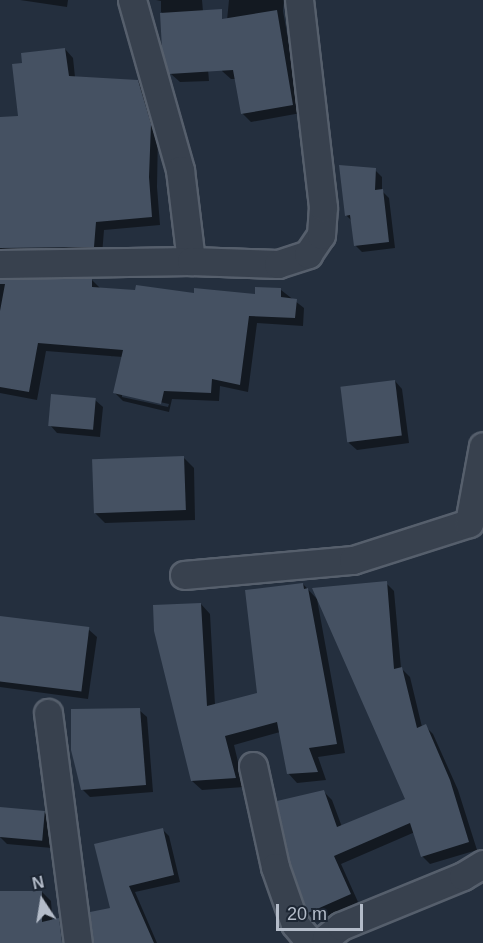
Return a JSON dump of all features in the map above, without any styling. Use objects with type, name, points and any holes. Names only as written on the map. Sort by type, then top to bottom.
[{"type":"street","points":[[132,0],[177,160],[191,261]]},
{"type":"street","points":[[0,264],[191,261],[278,264],[308,254],[321,235],[323,207],[299,0]]},
{"type":"street","points":[[184,575],[353,560],[469,523],[483,446]]},
{"type":"street","points":[[48,713],[78,943]]},
{"type":"street","points":[[253,766],[275,867],[295,924],[311,943]]},
{"type":"street","points":[[325,943],[326,938],[341,926],[463,876],[483,864]]},
{"type":"building","points":[[222,9],[222,19],[277,10],[293,105],[241,114],[233,70],[169,74],[162,49],[160,13]]},
{"type":"building","points":[[65,48],[69,76],[138,80],[151,124],[149,177],[152,217],[96,222],[94,247],[0,248],[0,117],[18,116],[12,64],[22,63],[21,53]]},
{"type":"building","points":[[339,165],[376,168],[375,190],[383,189],[389,242],[354,246],[350,215],[345,216]]},
{"type":"building","points":[[92,278],[92,287],[135,290],[136,285],[194,293],[194,288],[255,294],[255,287],[281,288],[281,297],[297,299],[295,318],[249,316],[240,385],[212,379],[211,393],[164,391],[161,404],[113,393],[123,350],[38,343],[29,392],[0,387],[0,311],[5,284],[0,284],[0,280]]},
{"type":"building","points":[[395,380],[402,436],[347,442],[340,387]]},
{"type":"building","points":[[51,394],[96,398],[93,430],[48,426]]},
{"type":"building","points":[[184,456],[186,510],[94,513],[92,459]]},
{"type":"building","points":[[387,581],[394,669],[402,667],[417,728],[426,724],[450,780],[469,842],[421,857],[410,823],[334,856],[351,894],[308,913],[290,863],[277,801],[324,790],[337,827],[405,799],[312,588]]},
{"type":"building","points":[[303,583],[304,589],[308,588],[337,744],[309,748],[318,772],[287,774],[277,722],[225,736],[236,778],[191,781],[154,631],[153,605],[201,603],[207,706],[257,693],[245,590]]},
{"type":"building","points":[[0,616],[89,627],[81,691],[0,681]]},
{"type":"building","points":[[140,708],[146,785],[81,790],[71,750],[71,709]]},
{"type":"building","points":[[0,807],[45,811],[42,841],[0,837]]},
{"type":"building","points":[[163,828],[174,875],[129,886],[154,943],[93,943],[90,912],[110,908],[94,844]]},
{"type":"building","points":[[0,891],[42,891],[42,922],[59,918],[62,943],[0,943]]}]
